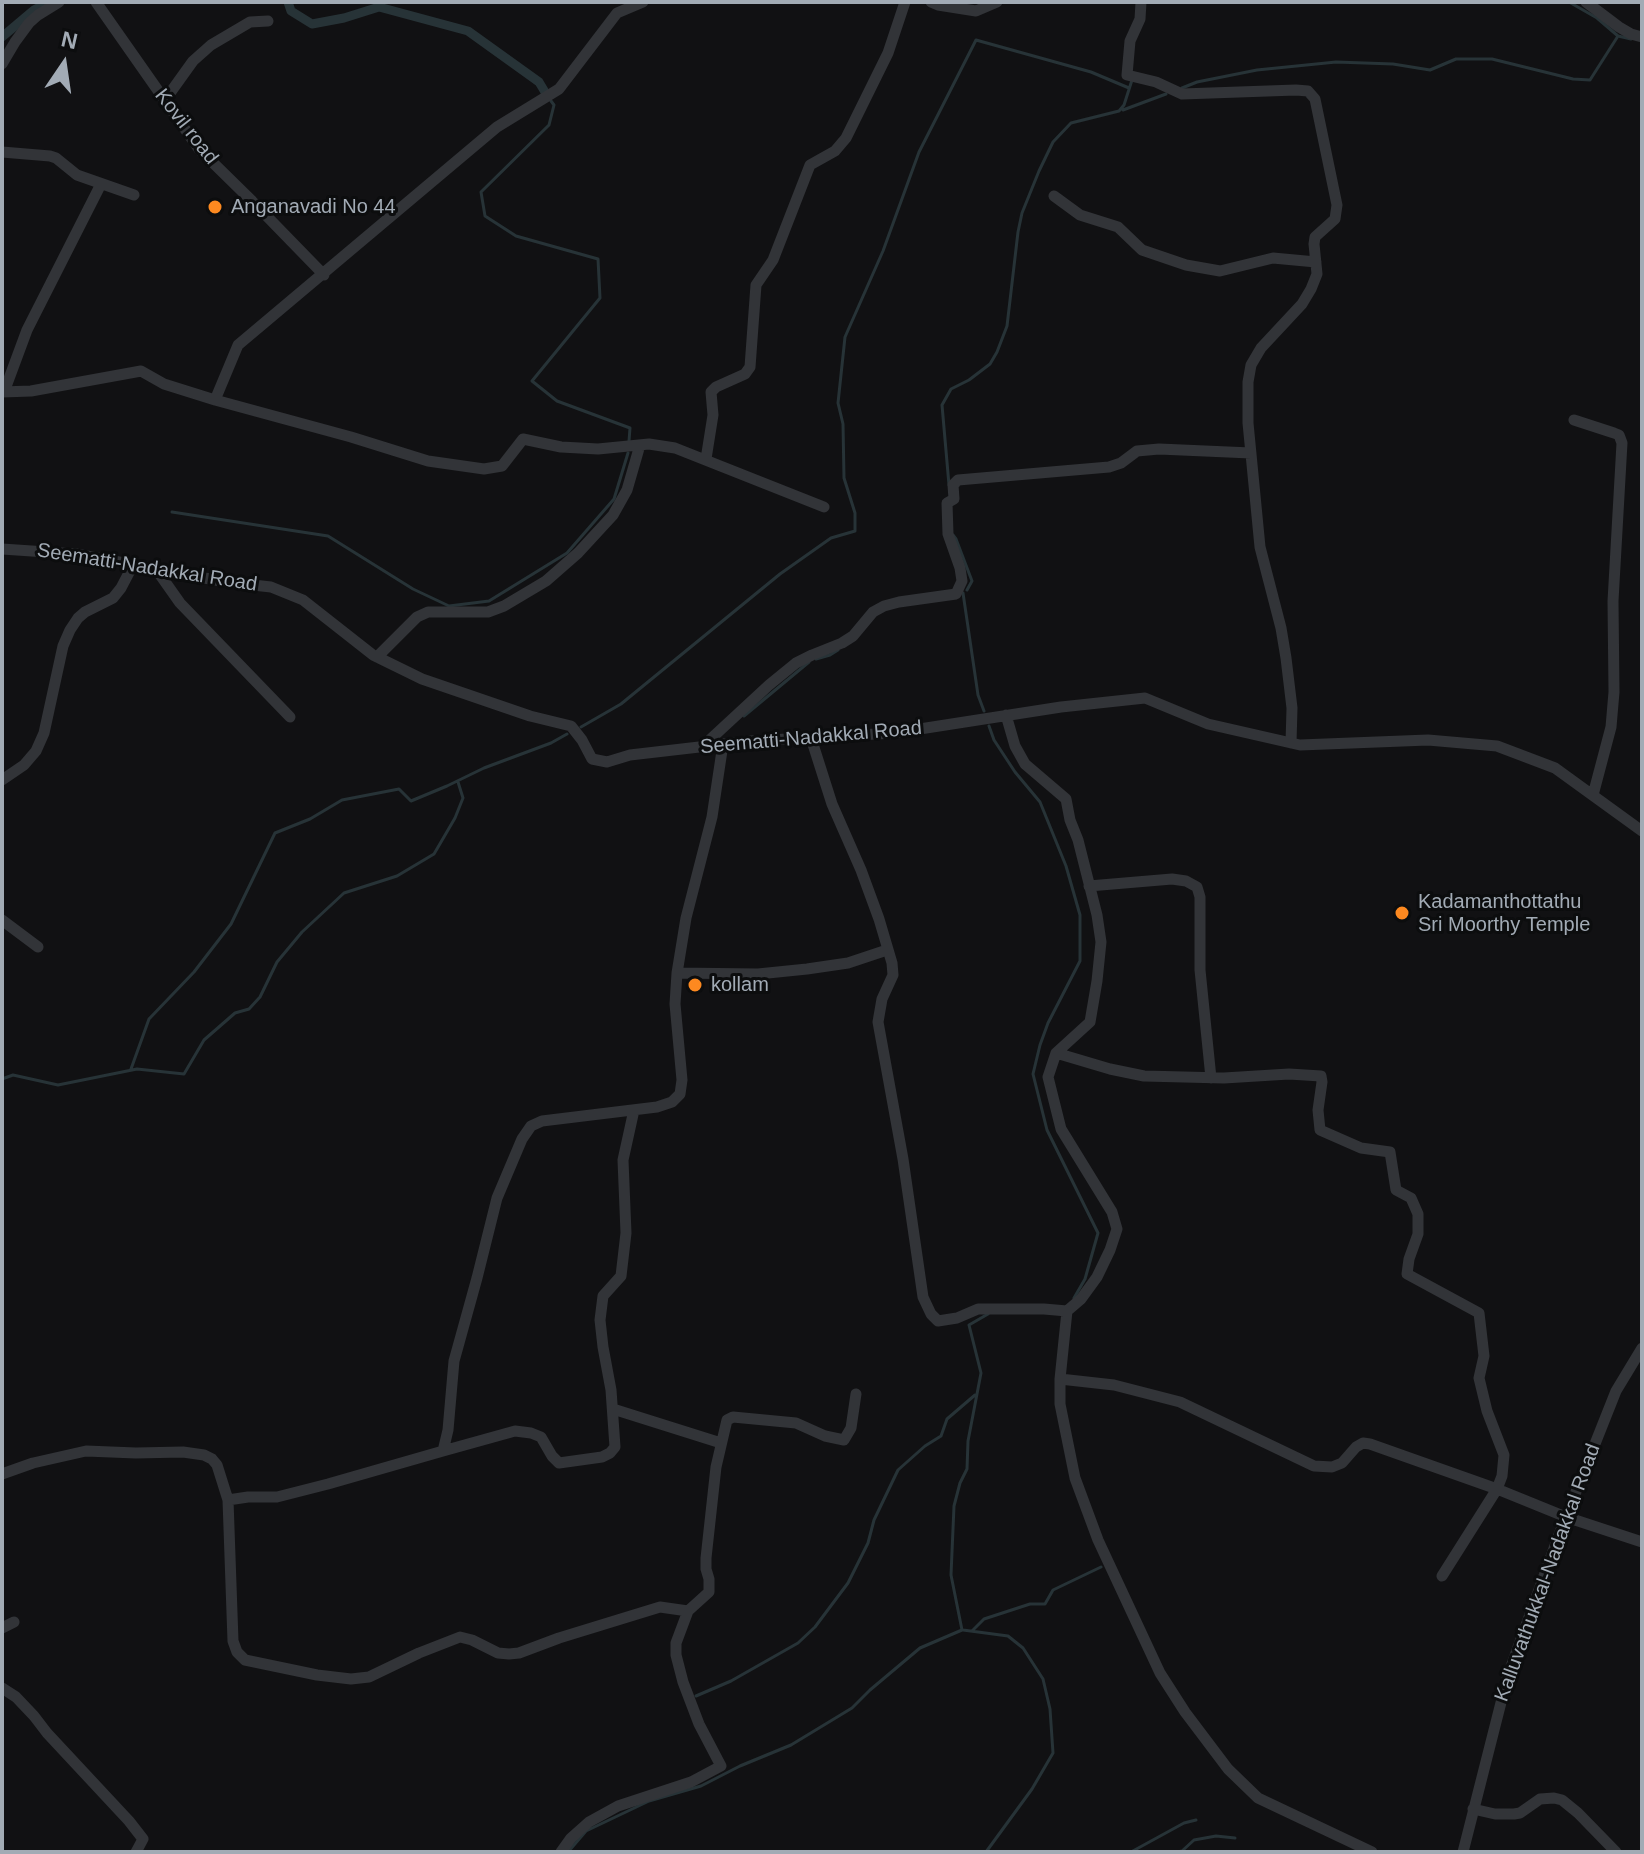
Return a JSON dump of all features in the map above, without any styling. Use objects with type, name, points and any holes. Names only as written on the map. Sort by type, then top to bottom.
[{"type":"street","points":[[2,64],[29,23],[59,2]]},
{"type":"street","name":"Kovil road","points":[[96,2],[199,149],[324,275]]},
{"type":"street","points":[[215,400],[238,345],[497,127],[559,89],[617,13],[643,2]]},
{"type":"street","points":[[706,459],[713,415],[711,392],[745,374],[750,367],[756,285],[773,260],[810,165],[835,151],[846,138],[888,53],[905,2]]},
{"type":"street","points":[[931,2],[976,11],[997,2]]},
{"type":"street","points":[[1141,2],[1140,19],[1129,47],[1126,72],[1129,77],[1156,82],[1182,94],[1308,91],[1315,99],[1337,205],[1335,219],[1315,237],[1317,274],[1302,304],[1261,348],[1251,365],[1248,382],[1248,423],[1260,547],[1286,658],[1292,708],[1291,743]]},
{"type":"street","points":[[1586,2],[1619,27],[1642,37]]},
{"type":"street","points":[[165,100],[193,61],[211,45],[250,22],[268,21]]},
{"type":"street","points":[[2,152],[50,156],[77,175],[134,195]]},
{"type":"street","points":[[101,184],[27,330],[3,392],[31,391],[141,371],[164,384],[215,400],[428,461],[484,469],[502,466],[523,439],[561,447],[598,449],[649,444],[675,448],[706,459],[824,507]]},
{"type":"street","points":[[1054,196],[1080,215],[1118,227],[1142,250],[1186,265],[1220,271],[1273,258],[1316,262]]},
{"type":"street","points":[[1574,420],[1619,435],[1622,443],[1613,601],[1612,716],[1593,795]]},
{"type":"street","points":[[377,657],[417,617],[428,612],[488,612],[546,581],[578,553],[613,515],[627,490],[640,445]]},
{"type":"street","points":[[702,747],[787,670],[853,636],[873,612],[899,602],[956,594],[962,581],[948,534],[947,503],[954,499],[953,485],[958,480],[1109,467],[1121,463],[1137,451],[1251,453]]},
{"type":"street","points":[[2,563],[4,549]]},
{"type":"street","name":"Seematti-Nadakkal Road","points":[[4,549],[76,554],[226,582],[271,587],[303,600],[377,657],[422,679],[530,716],[571,726],[592,759],[607,762],[630,755],[723,744],[894,733],[1061,707],[1145,698],[1208,724],[1300,745],[1428,740],[1497,746],[1555,768],[1642,831]]},
{"type":"street","points":[[2,780],[24,765],[36,751],[44,733],[63,646],[70,630],[85,612],[113,598],[133,565]]},
{"type":"street","points":[[156,569],[180,603],[290,717]]},
{"type":"street","points":[[1006,715],[1015,746],[1025,764],[1066,799],[1101,942],[1090,1022],[1056,1053],[1048,1077],[1061,1129],[1112,1212],[1117,1229],[1097,1277],[1081,1299],[1067,1311],[1060,1404],[1075,1478],[1098,1540],[1160,1673],[1228,1769],[1258,1798],[1372,1852]]},
{"type":"street","points":[[811,738],[832,804],[879,919],[892,963],[893,975],[882,999],[878,1022],[903,1159],[923,1297],[938,1321],[957,1318],[978,1309],[1067,1311]]},
{"type":"street","points":[[443,1451],[448,1430],[454,1361],[497,1198],[522,1139],[531,1126],[542,1121],[657,1107],[672,1102],[680,1094],[682,1080],[675,1004],[677,973],[686,918],[712,817],[723,744]]},
{"type":"street","points":[[1089,886],[1172,879],[1197,887],[1200,897],[1200,970],[1211,1078]]},
{"type":"street","points":[[2,920],[38,947]]},
{"type":"street","points":[[677,973],[758,974],[807,969],[848,963],[887,950]]},
{"type":"street","points":[[1056,1053],[1144,1076],[1321,1076],[1320,1130],[1361,1148],[1390,1152],[1396,1190],[1411,1198],[1418,1214],[1418,1234],[1407,1274],[1479,1313],[1484,1356],[1479,1378],[1487,1411],[1504,1455],[1497,1489],[1442,1576]]},
{"type":"street","points":[[228,1500],[302,1492],[515,1431],[541,1437],[559,1463],[610,1453],[615,1447],[613,1409],[600,1320],[603,1296],[621,1276],[626,1233],[623,1160],[634,1110]]},
{"type":"street","name":"Kalluvathukkal-Nadakkal Road","points":[[1463,1852],[1508,1675],[1616,1391],[1642,1348]]},
{"type":"street","points":[[1060,1379],[1114,1385],[1180,1402],[1314,1466],[1332,1467],[1342,1463],[1356,1447],[1363,1443],[1370,1444],[1642,1542]]},
{"type":"street","points":[[561,1852],[589,1822],[608,1811],[691,1782],[721,1766],[699,1724],[683,1682],[676,1643],[688,1611],[709,1592],[706,1558],[716,1467],[727,1420],[733,1417],[796,1423],[825,1436],[844,1440],[851,1428],[856,1394]]},
{"type":"street","points":[[613,1409],[721,1443]]},
{"type":"street","points":[[2,1474],[33,1463],[86,1451],[183,1452],[212,1459],[217,1465],[228,1500],[233,1641],[237,1652],[245,1660],[317,1675],[351,1679],[369,1677],[460,1637],[498,1653],[519,1653],[660,1607],[688,1611]]},
{"type":"street","points":[[2,1628],[14,1622]]},
{"type":"street","points":[[2,1688],[16,1697],[129,1821],[143,1839],[136,1852]]},
{"type":"street","points":[[1473,1809],[1514,1814],[1540,1799],[1562,1800],[1616,1852]]},
{"type":"waterway","points":[[2,37],[34,10],[49,2]]},
{"type":"waterway","points":[[288,2],[291,11],[312,24],[379,7],[468,31],[539,82],[545,92]]},
{"type":"waterway","points":[[1569,2],[1597,18],[1618,36]]},
{"type":"waterway","points":[[1182,88],[1257,70],[1336,62],[1393,64],[1430,70],[1456,59],[1492,59],[1573,79],[1590,80],[1618,36],[1631,39]]},
{"type":"waterway","points":[[581,727],[621,704],[780,574],[831,538],[855,531],[855,513],[844,478],[843,424],[838,403],[845,337],[883,251],[919,152],[976,40],[1091,72],[1129,88]]},
{"type":"waterway","points":[[949,485],[942,405],[951,389],[990,364],[997,352],[1007,326],[1022,213],[1039,171],[1053,142],[1071,123],[1119,111],[1132,80]]},
{"type":"waterway","points":[[1123,110],[1166,94]]},
{"type":"waterway","points":[[551,101],[554,105],[549,125],[481,192],[485,216],[516,236],[598,259],[600,298],[532,381],[557,401],[630,428],[629,441]]},
{"type":"waterway","points":[[172,512],[328,536],[413,589],[449,606],[489,601],[567,553],[614,499],[628,453]]},
{"type":"waterway","points":[[953,535],[972,581],[967,590]]},
{"type":"waterway","points":[[963,593],[978,695],[984,711]]},
{"type":"waterway","points":[[816,659],[838,650]]},
{"type":"waterway","points":[[744,716],[809,662]]},
{"type":"waterway","points":[[989,726],[994,740],[1015,772],[1040,802],[1066,866],[1080,915],[1080,961],[1048,1023],[1033,1074],[1047,1130],[1098,1233],[1085,1279],[1074,1298]]},
{"type":"waterway","points":[[131,1069],[149,1019],[194,972],[231,924],[275,833],[310,819],[342,800],[399,789],[411,801],[567,734]]},
{"type":"waterway","points":[[2,1079],[13,1075],[58,1085],[137,1069],[184,1074],[204,1040],[235,1013],[249,1009],[260,997],[277,962],[302,932],[344,893],[397,876],[434,854],[463,798],[458,782]]},
{"type":"waterway","points":[[568,1852],[586,1831],[649,1801],[701,1786],[791,1745],[852,1708],[920,1648],[962,1630],[951,1575],[954,1506],[967,1469],[968,1441],[981,1373],[969,1325],[988,1314]]},
{"type":"waterway","points":[[696,1696],[731,1681],[798,1643],[815,1627],[848,1583],[898,1470],[941,1436],[947,1419],[975,1395]]},
{"type":"waterway","points":[[972,1631],[984,1619],[1030,1604],[1045,1604],[1053,1590],[1101,1567]]},
{"type":"waterway","points":[[963,1630],[1008,1636],[1023,1648],[1043,1679],[1050,1709],[1053,1753],[1032,1789],[986,1852]]},
{"type":"waterway","points":[[1131,1852],[1184,1823],[1196,1820]]},
{"type":"waterway","points":[[1177,1852],[1194,1840],[1216,1836],[1235,1838]]},
{"type":"place","name":"Anganavadi No 44","points":[[215,207]]},
{"type":"place","name":"Kadamanthottathu Sri Moorthy Temple","points":[[1402,913]]},
{"type":"place","name":"kollam","points":[[695,985]]}]
